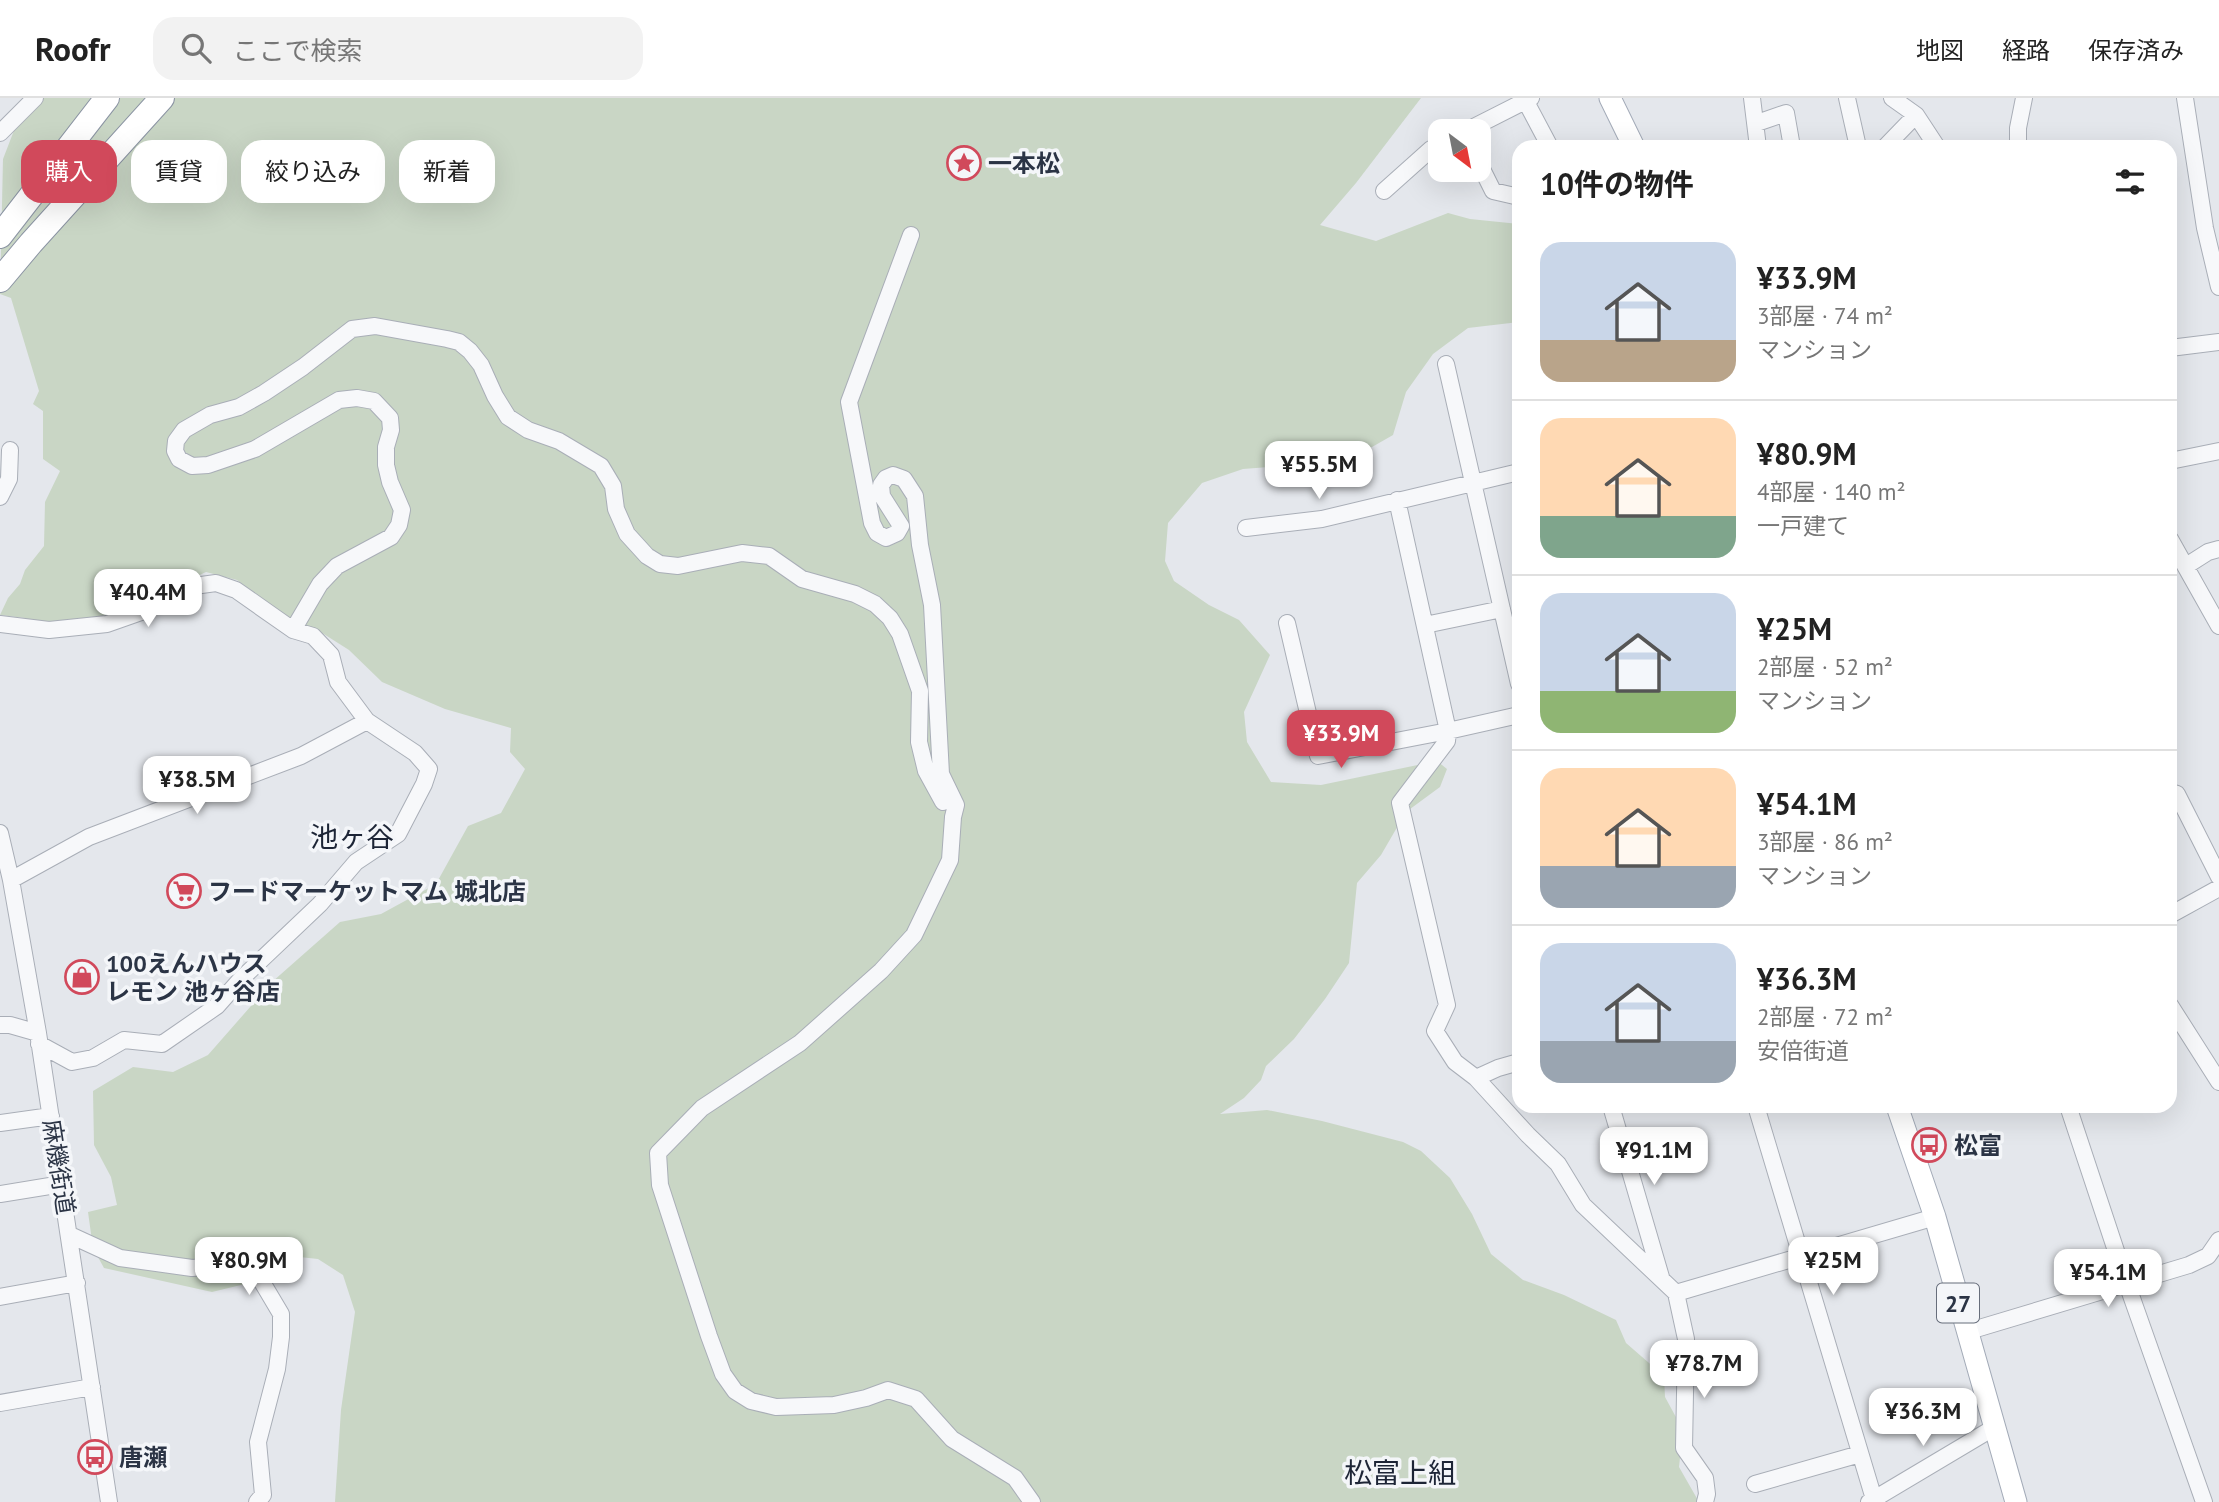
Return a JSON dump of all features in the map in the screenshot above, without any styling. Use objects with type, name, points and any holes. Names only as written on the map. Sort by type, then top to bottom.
[{"type":"highway","points":[[7,227],[107,98]]},
{"type":"highway","points":[[0,280],[162,98]]},
{"type":"main road","points":[[1611,98],[1631,140]]},
{"type":"main road","name":"27","points":[[1899,1113],[1935,1217],[2016,1502]]},
{"type":"street","points":[[13,120],[23,98]]},
{"type":"street","points":[[0,133],[35,98]]},
{"type":"street","points":[[1752,98],[1758,140]]},
{"type":"street","points":[[1847,98],[1856,140]]},
{"type":"street","points":[[1892,98],[1916,115],[1932,140]]},
{"type":"street","points":[[2018,140],[2024,98]]},
{"type":"street","points":[[2185,98],[2212,226],[2219,288]]},
{"type":"street","points":[[1489,119],[1527,99],[1547,140]]},
{"type":"street","points":[[1757,123],[1786,113],[1792,140]]},
{"type":"street","points":[[1892,140],[1916,115]]},
{"type":"street","points":[[1384,191],[1428,152]]},
{"type":"street","points":[[1488,182],[1493,191],[1512,195]]},
{"type":"street","points":[[911,235],[849,402],[872,523],[877,533],[886,538],[897,533],[901,526],[882,496],[881,485],[886,478],[893,475],[904,479],[915,496],[920,545],[932,605],[941,774],[956,805],[950,860],[914,935],[881,971],[800,1043],[702,1108],[658,1153],[660,1185],[723,1374],[735,1391],[751,1401],[776,1407],[834,1405],[888,1390],[916,1399],[952,1439],[1015,1478],[1032,1502]]},
{"type":"street","points":[[293,630],[320,584],[337,566],[390,537],[400,525],[402,510],[386,465],[390,418],[373,401],[357,398],[339,400],[255,449],[208,465],[192,466],[179,459],[175,451],[176,441],[184,430],[210,415],[239,407],[264,393],[352,330],[375,326],[447,338],[459,342],[481,365],[508,417],[528,430],[559,441],[601,466],[613,486],[616,509],[627,534],[647,556],[660,564],[678,566],[742,553],[769,556],[802,579],[855,594],[874,604],[890,618],[900,634],[920,691],[919,742],[926,771],[953,817]]},
{"type":"street","points":[[2177,347],[2219,342]]},
{"type":"street","points":[[1446,364],[1512,653]]},
{"type":"street","points":[[0,497],[9,479],[10,450]]},
{"type":"street","points":[[2177,460],[2219,451]]},
{"type":"street","points":[[1246,528],[1322,519],[1512,473]]},
{"type":"street","points":[[1397,500],[1448,731],[1447,741],[1400,803],[1447,1005],[1435,1031],[1455,1062],[1476,1077],[1558,1164],[1583,1205],[1676,1293],[1686,1339],[1684,1448],[1705,1478],[1705,1502]]},
{"type":"street","points":[[2186,566],[2208,552],[2219,549]]},
{"type":"street","points":[[2177,551],[2219,626]]},
{"type":"street","points":[[0,624],[49,631],[107,624],[144,611],[194,586],[216,583],[236,590],[293,630],[313,636],[331,656],[338,682],[367,721],[415,753],[429,769],[424,785],[398,834],[356,862],[320,904],[240,980],[217,1006],[162,1044],[124,1040],[93,1058],[72,1062],[39,1039],[10,1025],[0,1025]]},
{"type":"street","points":[[1425,625],[1502,609]]},
{"type":"street","points":[[1287,622],[1318,756],[1512,717]]},
{"type":"street","points":[[11,880],[89,837],[301,756],[367,721]]},
{"type":"street","points":[[2177,796],[2219,877]]},
{"type":"street","name":"麻機街道","points":[[0,833],[39,1039],[109,1502]]},
{"type":"street","points":[[2177,911],[2219,888]]},
{"type":"street","points":[[2177,1016],[2219,1082]]},
{"type":"street","points":[[1476,1077],[1512,1064]]},
{"type":"street","points":[[1614,1113],[1661,1279]]},
{"type":"street","points":[[1758,1113],[1860,1454],[1871,1501],[1995,1427]]},
{"type":"street","points":[[2070,1113],[2204,1502]]},
{"type":"street","points":[[0,1123],[51,1116]]},
{"type":"street","points":[[0,1194],[62,1184]]},
{"type":"street","points":[[1676,1293],[1935,1217]]},
{"type":"street","points":[[70,1235],[120,1258],[192,1268],[240,1264],[249,1268],[262,1282],[281,1314],[281,1337],[277,1369],[258,1442],[263,1495],[257,1502]]},
{"type":"street","points":[[1966,1332],[2198,1261],[2207,1256],[2219,1240]]},
{"type":"street","points":[[0,1297],[77,1283]]},
{"type":"street","points":[[0,1403],[92,1387]]},
{"type":"street","points":[[1755,1484],[1860,1454]]},
{"type":"green space","points":[[28,98],[1421,98],[1320,225],[1376,241],[1448,213],[1470,219],[1512,223],[1512,323],[1468,328],[1433,354],[1406,392],[1393,435],[1372,447],[1329,462],[1243,469],[1202,483],[1168,523],[1165,561],[1174,581],[1209,605],[1239,620],[1270,655],[1244,712],[1247,742],[1271,782],[1321,785],[1437,761],[1447,769],[1440,787],[1406,812],[1381,855],[1357,883],[1349,963],[1294,1039],[1266,1066],[1261,1080],[1244,1098],[1220,1114],[1267,1110],[1403,1142],[1421,1151],[1450,1178],[1472,1214],[1491,1254],[1523,1280],[1564,1295],[1616,1320],[1626,1343],[1664,1376],[1665,1397],[1683,1430],[1679,1467],[1699,1502],[335,1502],[341,1410],[355,1312],[343,1275],[318,1259],[290,1256],[270,1263],[258,1276],[245,1284],[212,1292],[104,1268],[93,1248],[88,1212],[117,1205],[111,1177],[94,1145],[93,1091],[133,1067],[173,1072],[208,1055],[272,982],[340,922],[381,914],[436,884],[468,826],[501,813],[525,769],[510,752],[511,728],[445,709],[382,682],[349,650],[319,631],[285,618],[237,580],[206,572],[123,611],[82,626],[34,624],[25,618],[0,615],[8,598],[20,584],[25,570],[44,546],[45,502],[60,471],[43,459],[43,411],[33,404],[39,391],[11,298],[0,294],[3,159]]},
{"type":"place","name":"一本松","points":[[964,163]]},
{"type":"place","name":"フードマーケットマム 城北店","points":[[184,891]]},
{"type":"place","name":"100えんハウス レモン 池ヶ谷店","points":[[82,977]]},
{"type":"place","name":"松富","points":[[1929,1145]]},
{"type":"place","name":"唐瀬","points":[[95,1457]]},
{"type":"district","name":"池ヶ谷","points":[[352,836]]},
{"type":"district","name":"松富上組","points":[[1400,1472]]}]
